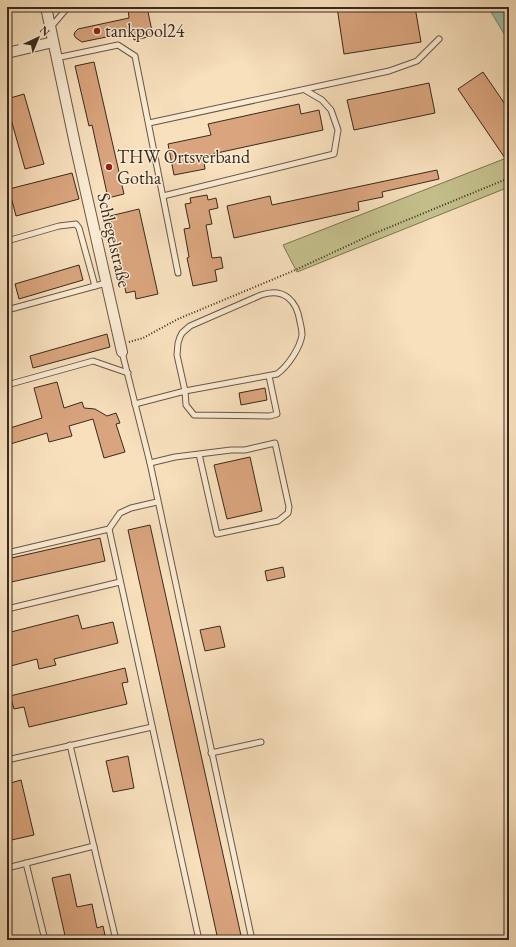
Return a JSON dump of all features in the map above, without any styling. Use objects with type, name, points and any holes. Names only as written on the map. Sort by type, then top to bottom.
[{"type":"street","name":"Schlegelstraße","points":[[46,7],[121,348]]},
{"type":"street","points":[[7,53],[53,42]]},
{"type":"lane","points":[[50,28],[68,7]]},
{"type":"lane","points":[[148,123],[388,71],[417,62],[439,39]]},
{"type":"lane","points":[[56,58],[118,45],[135,56],[178,273]]},
{"type":"lane","points":[[163,196],[334,154],[338,130],[331,110],[322,100],[305,90]]},
{"type":"lane","points":[[7,241],[59,226],[76,224],[79,228],[95,286]]},
{"type":"lane","points":[[7,310],[106,283]]},
{"type":"lane","points":[[135,404],[185,391],[269,376],[277,374],[284,369],[294,355],[302,335],[298,308],[286,296],[275,292],[268,292],[190,326],[182,333],[178,343],[177,355],[185,391],[186,405],[194,415],[270,416],[277,414],[269,376]]},
{"type":"lane","points":[[121,348],[150,463],[157,502],[252,940]]},
{"type":"lane","points":[[7,385],[93,361],[128,374]]},
{"type":"lane","points":[[150,463],[175,457],[199,454],[231,450],[244,450],[275,444],[290,507],[288,513],[278,521],[216,534],[199,454]]},
{"type":"lane","points":[[7,553],[109,529],[120,513],[131,508],[157,502]]},
{"type":"lane","points":[[109,529],[199,940]]},
{"type":"lane","points":[[7,609],[120,582]]},
{"type":"lane","points":[[7,760],[152,727]]},
{"type":"lane","points":[[211,753],[261,742]]},
{"type":"lane","points":[[70,745],[116,940]]},
{"type":"lane","points":[[7,868],[94,846]]},
{"type":"lane","points":[[26,863],[45,940]]},
{"type":"path","points":[[121,348],[184,316],[293,271],[373,234],[509,178]]},
{"type":"shaded area","points":[[488,7],[509,7],[509,42]]},
{"type":"shaded area","points":[[509,157],[509,187],[297,272],[283,245]]},
{"type":"building","points":[[147,7],[153,36],[134,40],[132,30],[82,42],[74,35],[78,29],[129,18],[128,8]]},
{"type":"building","points":[[337,7],[415,7],[421,42],[344,54]]},
{"type":"building","points":[[94,62],[124,194],[108,198],[92,125],[89,126],[75,66]]},
{"type":"building","points":[[483,72],[509,110],[509,164],[458,89]]},
{"type":"building","points":[[429,83],[435,113],[354,130],[347,100]]},
{"type":"building","points":[[24,94],[44,164],[25,169],[7,105],[7,99]]},
{"type":"building","points":[[299,104],[301,114],[319,110],[323,130],[203,156],[205,169],[174,175],[168,144],[211,135],[208,124]]},
{"type":"building","points":[[437,170],[439,179],[382,192],[383,197],[358,202],[359,210],[234,238],[227,206],[270,196],[272,205]]},
{"type":"building","points":[[72,173],[79,199],[16,216],[9,189]]},
{"type":"building","points":[[207,195],[208,200],[216,198],[218,208],[209,210],[212,224],[206,225],[212,258],[221,257],[223,268],[215,270],[217,281],[193,286],[187,258],[189,257],[184,229],[190,228],[185,204],[191,203],[190,198]]},
{"type":"building","points":[[139,209],[158,294],[136,299],[135,291],[126,293],[110,216]]},
{"type":"building","points":[[79,265],[83,280],[19,299],[15,284]]},
{"type":"building","points":[[107,334],[110,347],[33,368],[30,356]]},
{"type":"building","points":[[57,382],[64,408],[82,402],[84,408],[95,409],[107,416],[116,413],[120,423],[116,424],[125,452],[104,458],[93,419],[69,426],[72,436],[49,442],[47,433],[7,445],[7,429],[42,418],[34,388]]},
{"type":"building","points":[[265,388],[267,400],[241,405],[239,393]]},
{"type":"building","points":[[250,457],[262,511],[227,519],[214,465]]},
{"type":"building","points":[[150,525],[242,940],[218,940],[128,530]]},
{"type":"building","points":[[100,538],[105,561],[7,583],[7,559]]},
{"type":"building","points":[[283,567],[285,577],[267,581],[265,571]]},
{"type":"building","points":[[78,615],[82,629],[113,622],[118,643],[54,659],[56,665],[39,669],[37,659],[7,667],[7,633]]},
{"type":"building","points":[[220,626],[225,647],[205,651],[200,630]]},
{"type":"building","points":[[125,668],[128,682],[122,683],[127,704],[29,727],[24,707],[14,709],[10,696]]},
{"type":"building","points":[[128,756],[134,788],[113,792],[106,761]]},
{"type":"building","points":[[21,780],[34,835],[7,841],[7,784]]},
{"type":"building","points":[[70,874],[77,907],[92,904],[97,928],[103,926],[105,935],[99,936],[100,940],[66,940],[52,878]]},
{"type":"place","name":"tankpool24","points":[[97,31]]},
{"type":"place","name":"THW Ortsverband Gotha","points":[[109,167]]}]
